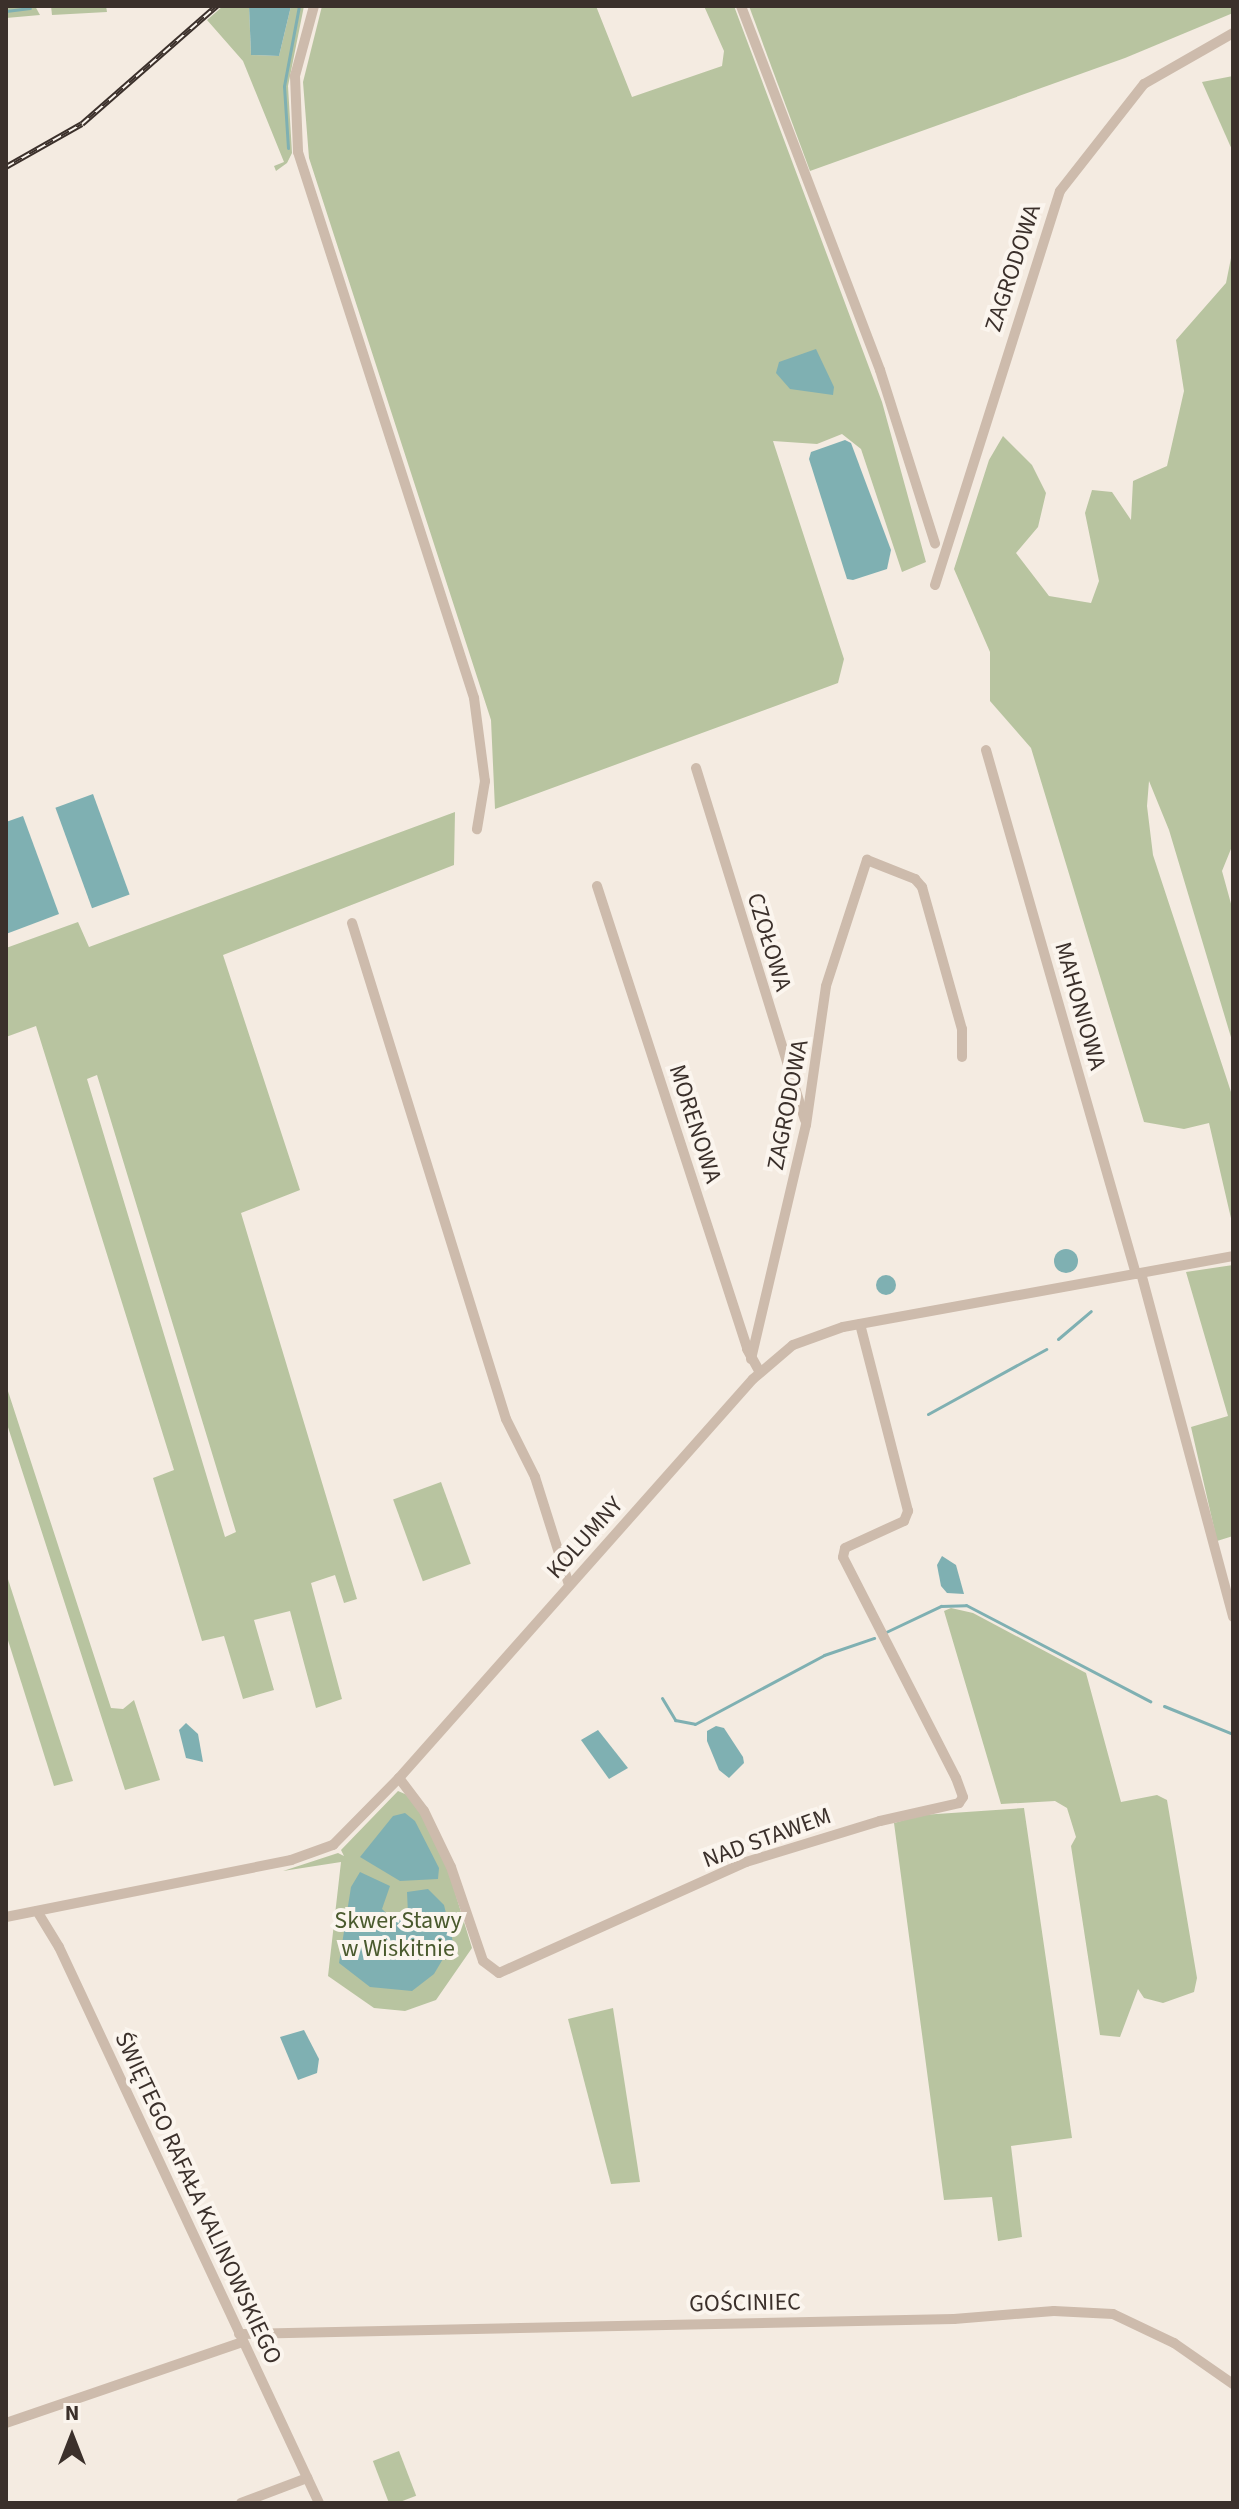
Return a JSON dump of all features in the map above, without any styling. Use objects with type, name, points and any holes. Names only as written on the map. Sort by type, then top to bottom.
[{"type":"street","points":[[311,6],[295,76],[298,152],[474,698],[485,781],[477,829]]},
{"type":"street","points":[[741,6],[880,370],[935,543]]},
{"type":"street","name":"ZAGRODOWA","points":[[935,585],[1060,191],[1144,84],[1233,33]]},
{"type":"street","name":"MAHONIOWA","points":[[986,750],[1139,1273],[1233,1617]]},
{"type":"street","name":"CZOŁOWA","points":[[696,768],[806,1125]]},
{"type":"street","name":"ZAGRODOWA","points":[[751,1359],[806,1125],[826,986],[867,860],[915,879],[922,887],[962,1029],[962,1057]]},
{"type":"street","name":"MORENOWA","points":[[597,886],[751,1359],[760,1372]]},
{"type":"street","points":[[352,923],[506,1419],[535,1477],[569,1585]]},
{"type":"street","name":"KOLUMNY","points":[[6,1917],[313,1854],[339,1841],[399,1778],[760,1372],[811,1336],[860,1324],[1233,1256]]},
{"type":"street","name":"NAD STAWEM","points":[[399,1778],[424,1811],[451,1867],[483,1961],[499,1973],[746,1862],[888,1819],[959,1803],[962,1793],[843,1553],[856,1541],[904,1521],[908,1511],[860,1324]]},
{"type":"street","name":"ŚWIĘTEGO RAFAŁA KALINOWSKIEGO","points":[[37,1911],[59,1947],[319,2503]]},
{"type":"street","name":"GOŚCINIEC","points":[[6,2423],[241,2338],[924,2320],[1054,2311],[1113,2314],[1174,2343],[1233,2384]]},
{"type":"street","points":[[241,2503],[307,2478]]},
{"type":"green space","points":[[6,6],[35,6],[40,15],[6,18]]},
{"type":"green space","points":[[51,6],[106,6],[107,12],[52,15]]},
{"type":"green space","points":[[223,6],[249,6],[251,55],[279,56],[291,6],[304,6],[288,86],[292,153],[287,163],[276,171],[274,166],[284,162],[243,61],[207,20]]},
{"type":"green space","points":[[322,6],[596,6],[632,97],[722,66],[724,51],[704,6],[734,6],[882,402],[926,562],[902,572],[861,449],[842,434],[817,444],[773,441],[844,659],[838,683],[495,809],[491,720],[309,158],[303,82]]},
{"type":"green space","points":[[749,6],[1233,6],[1233,13],[1125,58],[810,171]]},
{"type":"green space","points":[[1233,76],[1233,152],[1202,82]]},
{"type":"green space","points":[[1233,248],[1233,844],[1222,871],[1233,911],[1233,1044],[1169,830],[1149,781],[1147,806],[1153,855],[1233,1098],[1233,1227],[1209,1123],[1184,1129],[1144,1122],[1031,748],[990,701],[990,652],[954,569],[989,460],[1003,436],[1032,465],[1046,493],[1038,527],[1016,553],[1049,596],[1091,603],[1099,581],[1085,513],[1092,490],[1112,492],[1131,520],[1133,481],[1167,466],[1184,391],[1176,340],[1226,283]]},
{"type":"green space","points":[[455,812],[454,865],[223,955],[300,1190],[241,1213],[357,1599],[344,1603],[335,1575],[311,1583],[342,1699],[316,1708],[290,1611],[254,1620],[274,1690],[243,1699],[224,1636],[202,1641],[153,1478],[174,1470],[36,1026],[6,1037],[6,948],[78,922],[89,947]],"holes":[[[97,1075],[236,1532],[225,1537],[87,1079]]]},
{"type":"green space","points":[[1233,1265],[1233,1536],[1217,1541],[1191,1427],[1228,1416],[1186,1272]]},
{"type":"green space","points":[[6,1385],[111,1708],[123,1709],[134,1700],[160,1780],[125,1790],[6,1421]]},
{"type":"green space","points":[[441,1482],[471,1564],[423,1581],[393,1499]]},
{"type":"green space","points":[[6,1573],[73,1781],[54,1786],[6,1634]]},
{"type":"green space","points":[[951,1608],[973,1613],[1086,1673],[1121,1802],[1157,1795],[1167,1800],[1197,1978],[1194,1992],[1163,2003],[1144,1998],[1138,1989],[1120,2037],[1100,2035],[1071,1846],[1076,1837],[1067,1808],[1055,1801],[1001,1804],[944,1611]]},
{"type":"green space","name":"Skwer Stawy w Wiskitnie","points":[[398,1791],[412,1797],[446,1863],[472,1948],[436,2000],[405,2011],[374,2008],[328,1976],[341,1862],[283,1871],[338,1853],[344,1856],[341,1850]]},
{"type":"green space","points":[[1024,1808],[1072,2138],[1011,2146],[1022,2237],[998,2241],[992,2197],[944,2200],[894,1823],[922,1815]]},
{"type":"green space","points":[[613,2008],[640,2182],[611,2184],[568,2019]]},
{"type":"green space","points":[[399,2451],[416,2496],[389,2503],[373,2461]]},
{"type":"water","points":[[249,6],[291,6],[279,56],[251,55]]},
{"type":"water","points":[[816,349],[834,387],[833,395],[790,389],[776,373],[779,362]]},
{"type":"water","points":[[845,440],[851,443],[891,550],[887,569],[853,580],[847,579],[809,459],[811,452]]},
{"type":"water","points":[[93,794],[130,895],[92,908],[55,808]]},
{"type":"water","points":[[23,816],[59,914],[6,934],[6,822]]},
{"type":"water","points":[[1066,1249],[1074,1253],[1078,1261],[1074,1269],[1066,1273],[1058,1269],[1054,1261],[1058,1253]]},
{"type":"water","points":[[886,1275],[893,1278],[896,1285],[893,1292],[886,1295],[879,1292],[876,1285],[879,1278]]},
{"type":"water","points":[[942,1556],[956,1565],[964,1594],[947,1593],[941,1586],[937,1565]]},
{"type":"water","points":[[186,1723],[198,1734],[203,1762],[186,1758],[179,1730]]},
{"type":"water","points":[[716,1726],[724,1728],[743,1757],[744,1763],[729,1778],[719,1770],[707,1741],[707,1731]]},
{"type":"water","points":[[598,1730],[628,1768],[609,1779],[581,1740]]},
{"type":"water","points":[[405,1813],[415,1821],[439,1868],[438,1879],[400,1881],[360,1857],[393,1816]]},
{"type":"water","points":[[360,1872],[390,1886],[382,1909],[394,1920],[408,1914],[407,1892],[428,1889],[444,1905],[453,1942],[434,1974],[412,1991],[370,1987],[339,1963],[351,1887]]},
{"type":"water","points":[[304,2030],[319,2059],[317,2073],[298,2080],[280,2037]]},
{"type":"waterway","points":[[288,148],[284,86],[299,6]]},
{"type":"waterway","points":[[6,11],[30,8]]},
{"type":"waterway","points":[[1058,1339],[1091,1311]]},
{"type":"waterway","points":[[928,1414],[1046,1349]]},
{"type":"waterway","points":[[886,1632],[941,1606],[966,1605],[1150,1701]]},
{"type":"waterway","points":[[662,1698],[675,1720],[695,1724],[824,1655],[874,1638]]},
{"type":"waterway","points":[[1164,1706],[1233,1734]]},
{"type":"railway","points":[[6,167],[82,124],[217,6]]}]
